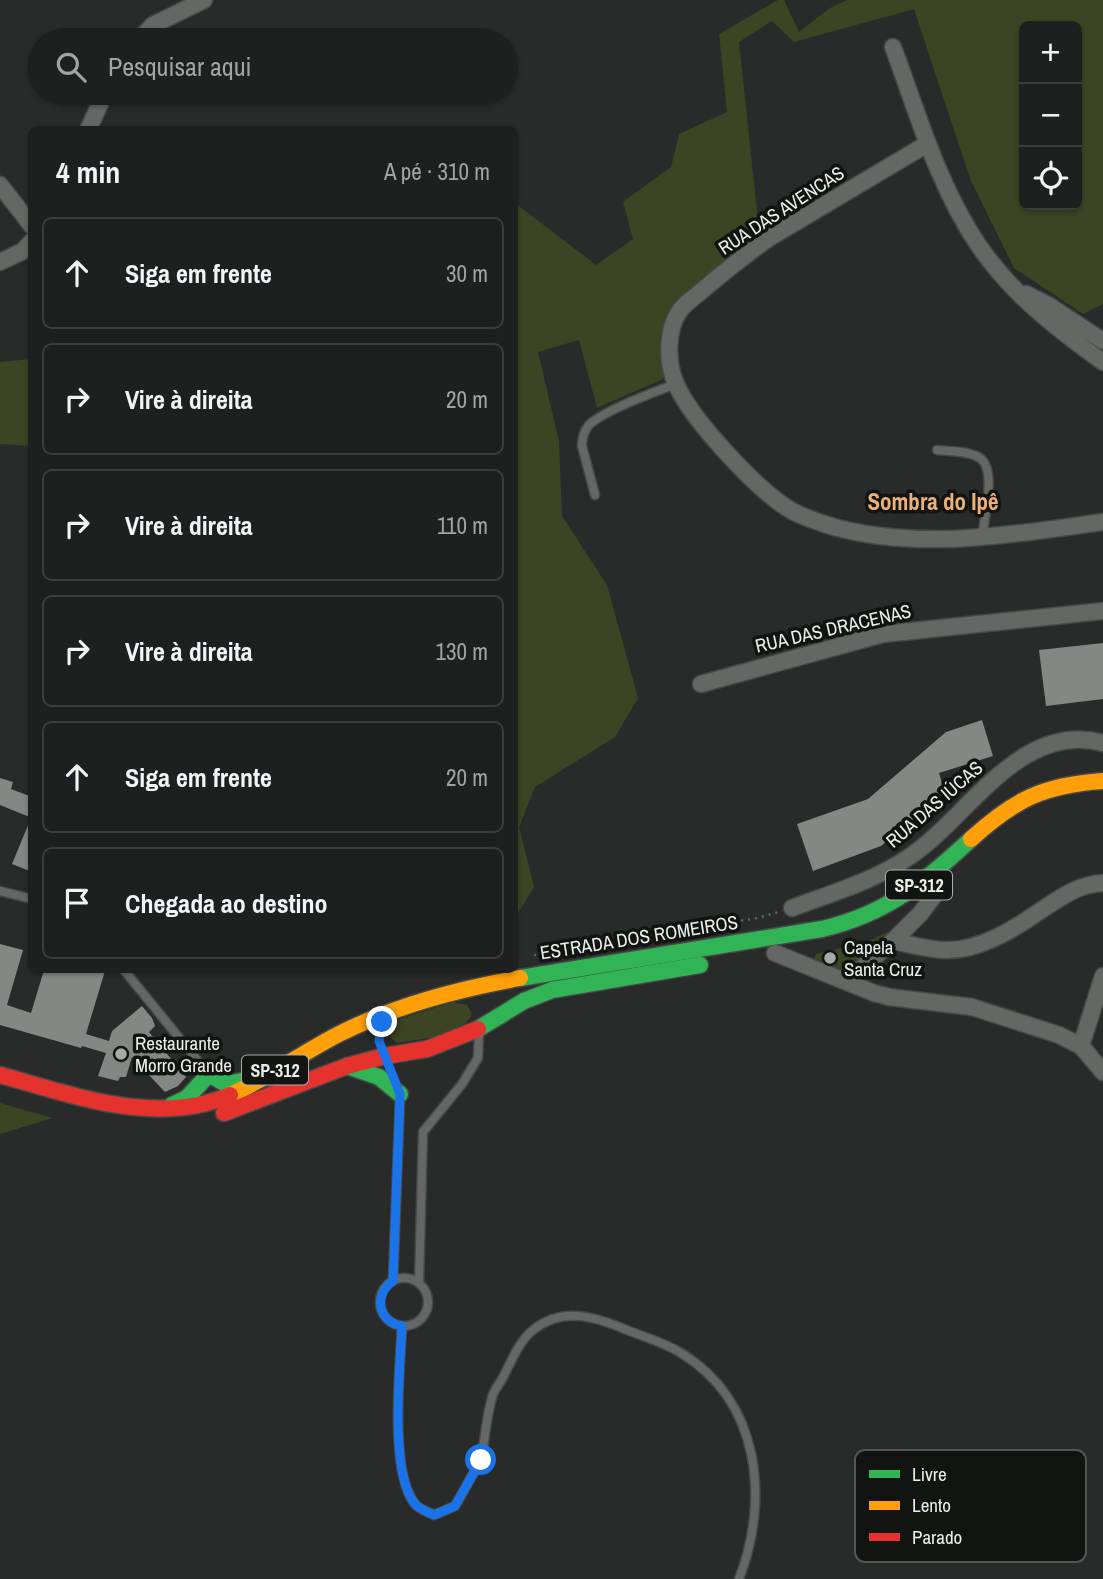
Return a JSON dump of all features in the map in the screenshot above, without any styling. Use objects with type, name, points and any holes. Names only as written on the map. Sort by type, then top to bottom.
[{"type":"main road","name":"ESTRADA DOS ROMEIROS","points":[[0,1075],[103,1102],[157,1109],[195,1106],[215,1101],[244,1089],[292,1059],[420,999],[586,966],[822,929],[861,919],[914,889],[1006,808],[1057,786],[1103,781]]},
{"type":"main road","name":"SP-312","points":[[886,925],[923,902],[1016,822],[1045,807],[1094,798]]},
{"type":"main road","name":"ESTRADA DOS ROMEIROS","points":[[23,1098],[112,1120],[135,1122],[177,1122],[230,1112],[383,1050],[438,1046],[479,1028],[524,1001],[552,990],[835,942]]},
{"type":"main road","points":[[465,989],[479,1005],[479,1028]]},
{"type":"main road","points":[[383,1050],[387,1013]]},
{"type":"main road","points":[[157,1109],[187,1098],[209,1074],[220,1085],[233,1086],[292,1059]]},
{"type":"main road","points":[[347,1066],[379,1077],[398,1088]]},
{"type":"street","points":[[150,28],[204,0]]},
{"type":"street","points":[[893,47],[928,144],[969,230],[1001,274],[1049,323],[1103,362]]},
{"type":"street","points":[[90,126],[99,105]]},
{"type":"street","name":"RUA DAS AVENCAS","points":[[928,144],[769,238],[679,310],[670,340],[676,384],[728,455],[777,501],[794,512],[835,527],[876,534],[937,539],[982,537],[1103,522]]},
{"type":"street","points":[[0,185],[28,221]]},
{"type":"street","points":[[0,262],[28,246]]},
{"type":"street","points":[[1018,290],[1048,305],[1103,341]]},
{"type":"street","name":"RUA DAS DRACENAS","points":[[701,684],[883,634],[1103,611]]},
{"type":"street","name":"RUA DAS IÚCAS","points":[[792,908],[871,879],[911,856],[1012,765],[1032,752],[1051,744],[1074,740],[1103,743]]},
{"type":"street","points":[[893,941],[937,950],[975,946],[1021,923],[1073,890],[1085,885],[1103,883]]},
{"type":"street","points":[[847,981],[920,914],[940,888]]},
{"type":"street","points":[[775,953],[889,997],[972,1007],[1059,1035],[1082,1046],[1103,1072]]},
{"type":"street","points":[[1082,1046],[1103,975]]},
{"type":"lane","points":[[595,495],[582,446],[582,439],[589,425],[647,394],[676,384]]},
{"type":"lane","points":[[937,450],[972,455],[982,459],[986,466],[989,491],[982,537]]},
{"type":"lane","points":[[0,891],[28,898]]},
{"type":"lane","points":[[126,973],[209,1074]]},
{"type":"lane","points":[[419,1283],[424,1132],[463,1084],[478,1058],[479,1028]]},
{"type":"lane","points":[[393,1281],[398,1088]]},
{"type":"lane","points":[[406,1278],[419,1283],[427,1294],[426,1314],[416,1324],[402,1326],[389,1322],[381,1311],[380,1297],[387,1285],[406,1278]]},
{"type":"lane","points":[[402,1326],[397,1439],[406,1485],[416,1506],[434,1515],[455,1506],[477,1469],[481,1460],[492,1395],[531,1331],[550,1319],[570,1315],[598,1318],[680,1352],[711,1376],[736,1409],[750,1441],[755,1481],[754,1524],[739,1579]]},
{"type":"green space","points":[[778,0],[784,0],[799,32],[830,8],[847,0],[1103,0],[1103,304],[1083,314],[1014,268],[971,181],[914,9],[794,42],[772,21],[739,42],[760,239],[672,311],[663,379],[597,408],[579,340],[538,352],[559,441],[562,516],[607,585],[638,698],[615,737],[535,787],[519,827],[534,887],[518,913],[518,205],[596,265],[633,239],[623,202],[671,167],[679,134],[727,112],[719,34]]},
{"type":"green space","points":[[28,359],[28,446],[0,444],[0,362]]},
{"type":"green space","points":[[908,922],[849,969],[836,971],[813,961],[816,954],[869,941]]},
{"type":"green space","points":[[453,1002],[467,1005],[472,1014],[459,1028],[439,1036],[397,1043],[390,1037],[390,1026],[394,1021]]},
{"type":"green space","points":[[0,1103],[53,1118],[0,1134]]},
{"type":"building","points":[[1103,643],[1103,699],[1046,706],[1039,650]]},
{"type":"building","points":[[982,720],[993,756],[939,773],[945,793],[881,846],[813,871],[797,824],[868,799],[946,732]]},
{"type":"building","points":[[0,778],[13,782],[11,789],[28,795],[28,816],[0,805]]},
{"type":"building","points":[[28,825],[28,870],[12,864]]},
{"type":"building","points":[[0,944],[23,950],[7,1005],[31,1013],[43,973],[104,973],[86,1034],[109,1041],[112,1031],[142,1006],[155,1026],[149,1032],[186,1077],[178,1086],[165,1092],[132,1057],[126,1077],[120,1077],[118,1081],[98,1076],[106,1053],[0,1025]]},
{"type":"traffic: fast","points":[[520,978],[845,923],[903,895],[937,870],[971,839]]},
{"type":"traffic: fast","points":[[478,1029],[524,1001],[552,990],[700,965]]},
{"type":"traffic: fast","points":[[347,1066],[379,1077],[400,1094]]},
{"type":"traffic: fast","points":[[172,1105],[187,1098],[209,1074],[226,1084],[247,1080]]},
{"type":"traffic: slow","points":[[971,839],[1002,814],[1031,796],[1064,786],[1103,781]]},
{"type":"traffic: slow","points":[[230,1095],[339,1034],[383,1015],[450,993],[520,978]]},
{"type":"traffic: jam","points":[[224,1113],[347,1066],[427,1049],[478,1029]]},
{"type":"traffic: jam","points":[[0,1075],[85,1099],[144,1108],[202,1104],[230,1095]]},
{"type":"place","name":"Capela Santa Cruz","points":[[830,958]]},
{"type":"place","name":"Restaurante Morro Grande","points":[[121,1054]]},
{"type":"district","name":"Sombra do Ipê","points":[[933,501]]},
{"type":"route","points":[[382,1022],[379,1041],[400,1094],[393,1281],[383,1290],[380,1304],[384,1317],[389,1322],[402,1326],[397,1439],[406,1485],[416,1506],[434,1515],[455,1506],[481,1460]]}]
